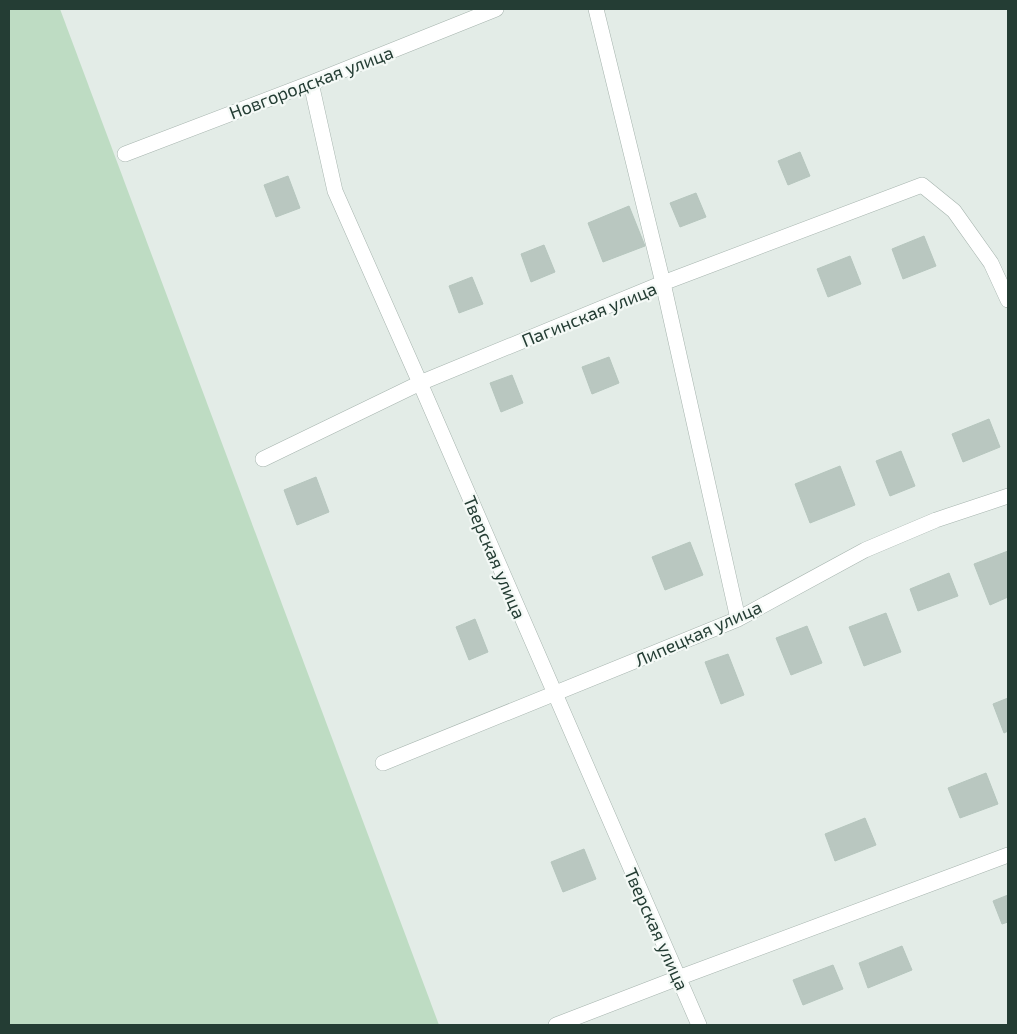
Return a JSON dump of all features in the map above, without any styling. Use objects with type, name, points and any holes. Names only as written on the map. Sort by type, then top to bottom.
[{"type":"street","name":"Новгородская улица","points":[[125,154],[311,83],[496,9]]},
{"type":"street","points":[[596,9],[663,283],[738,619]]},
{"type":"street","name":"Тверская улица","points":[[311,83],[335,191],[699,1025]]},
{"type":"street","name":"Пагинская улица","points":[[263,459],[420,383],[663,283],[922,186],[954,211],[991,264],[1008,300]]},
{"type":"street","name":"Липецкая улица","points":[[383,762],[738,619],[865,550],[936,520],[1008,496]]},
{"type":"street","points":[[556,1025],[1008,855]]},
{"type":"green space","points":[[9,9],[60,9],[439,1025],[9,1025]]},
{"type":"building","points":[[800,152],[810,176],[788,185],[778,161]]},
{"type":"building","points":[[288,176],[300,208],[276,217],[264,185]]},
{"type":"building","points":[[696,193],[706,217],[680,227],[670,203]]},
{"type":"building","points":[[629,206],[645,246],[603,262],[588,223]]},
{"type":"building","points":[[924,236],[936,266],[903,279],[892,249]]},
{"type":"building","points":[[544,245],[555,272],[531,282],[521,254]]},
{"type":"building","points":[[850,256],[861,284],[828,297],[817,269]]},
{"type":"building","points":[[472,277],[483,304],[459,313],[449,286]]},
{"type":"building","points":[[609,357],[619,383],[592,394],[582,367]]},
{"type":"building","points":[[512,375],[523,403],[501,412],[490,383]]},
{"type":"building","points":[[989,419],[1000,447],[963,462],[952,434]]},
{"type":"building","points":[[901,451],[915,486],[890,496],[876,461]]},
{"type":"building","points":[[840,466],[855,505],[810,523],[795,484]]},
{"type":"building","points":[[316,477],[329,512],[297,525],[284,490]]},
{"type":"building","points":[[690,542],[703,575],[665,590],[652,557]]},
{"type":"building","points":[[1008,551],[1008,597],[990,605],[974,564]]},
{"type":"building","points":[[949,573],[958,596],[918,611],[910,589]]},
{"type":"building","points":[[886,613],[901,652],[864,666],[849,627]]},
{"type":"building","points":[[475,619],[488,652],[469,660],[456,627]]},
{"type":"building","points":[[807,626],[822,663],[791,675],[776,638]]},
{"type":"building","points":[[728,654],[744,695],[721,704],[705,662]]},
{"type":"building","points":[[1008,698],[1008,731],[1004,733],[993,704]]},
{"type":"building","points":[[986,773],[998,804],[960,818],[948,788]]},
{"type":"building","points":[[865,818],[876,845],[835,861],[825,834]]},
{"type":"building","points":[[584,849],[596,879],[563,892],[551,862]]},
{"type":"building","points":[[1008,895],[1008,922],[1002,924],[993,901]]},
{"type":"building","points":[[902,946],[912,970],[868,988],[859,963]]},
{"type":"building","points":[[833,965],[843,989],[803,1005],[793,980]]}]
